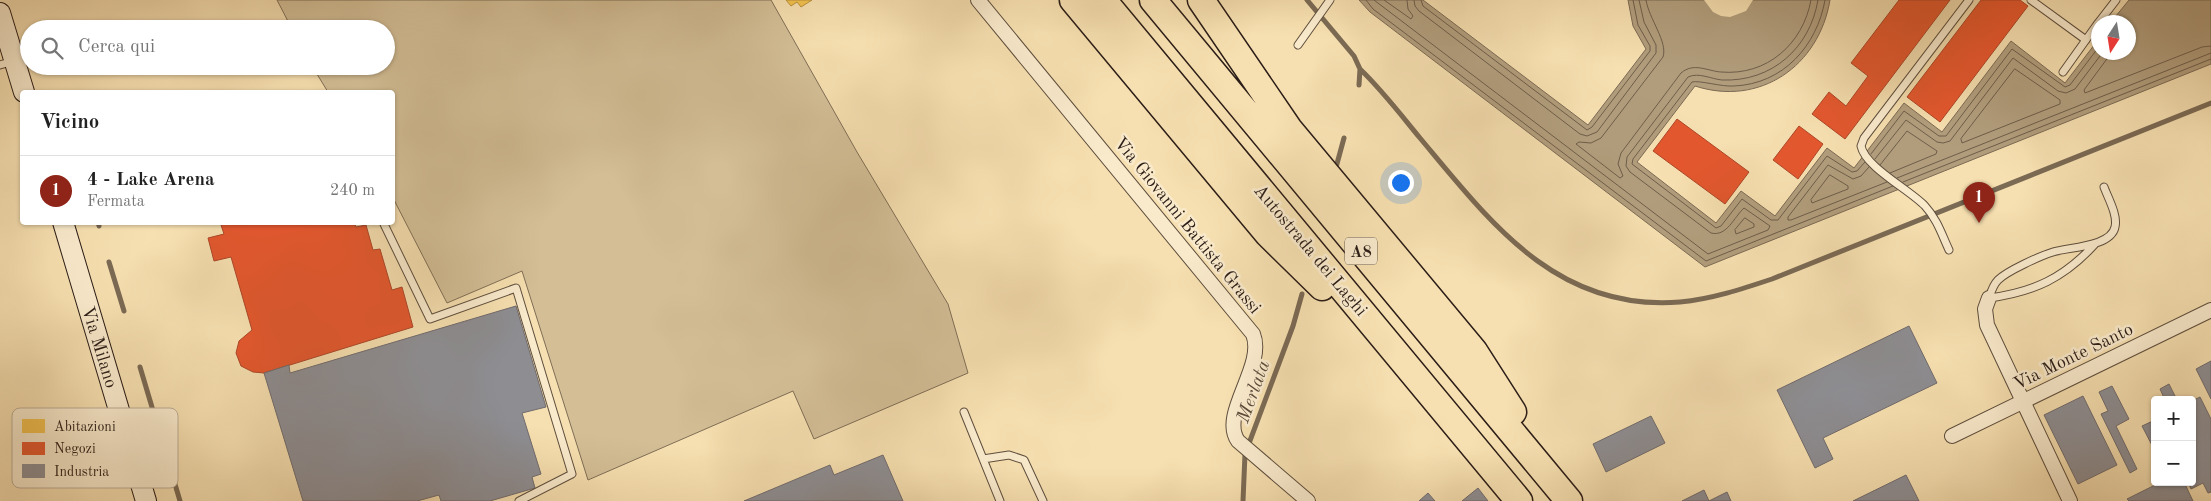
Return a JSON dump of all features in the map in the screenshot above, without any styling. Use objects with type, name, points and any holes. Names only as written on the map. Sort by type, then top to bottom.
[{"type":"highway","points":[[1073,0],[1268,234],[1428,391]]},
{"type":"highway","name":"Autostrada dei Laghi","points":[[1103,0],[1519,501]]},
{"type":"highway","name":"A8","points":[[1153,0],[1570,501]]},
{"type":"highway","points":[[1201,0],[1289,129],[1474,351],[1570,501]]},
{"type":"main road","points":[[0,13],[7,62],[23,90]]},
{"type":"main road","name":"Via Milano","points":[[64,225],[118,408]]},
{"type":"main road","name":"Via Milano","points":[[142,488],[146,501]]},
{"type":"street","name":"Via Giovanni Battista Grassi","points":[[978,0],[1253,334],[1257,351],[1234,424],[1234,435],[1238,441],[1308,501]]},
{"type":"street","points":[[1989,298],[1985,309],[1987,325],[2070,501]]},
{"type":"street","name":"Via Monte Santo","points":[[1952,436],[2211,310]]},
{"type":"lane","points":[[1298,45],[1330,0]]},
{"type":"lane","points":[[1949,250],[1940,228],[1926,206],[1868,160],[1862,150],[1862,140],[1969,0]]},
{"type":"lane","points":[[2031,0],[2086,40]]},
{"type":"lane","points":[[2105,15],[2116,0]]},
{"type":"lane","points":[[2063,72],[2091,33]]},
{"type":"lane","points":[[1989,298],[1998,280],[2018,268],[2054,252],[2095,244],[2110,236],[2116,227],[2115,215],[2104,187]]},
{"type":"lane","points":[[384,225],[430,319],[516,288],[572,474],[519,501]]},
{"type":"lane","points":[[1989,298],[2020,293],[2061,275],[2078,262],[2095,244]]},
{"type":"lane","points":[[964,412],[1000,501]]},
{"type":"lane","points":[[983,459],[1009,455],[1024,460],[1043,501]]},
{"type":"shaded area","points":[[277,0],[771,0],[857,152],[948,304],[968,373],[814,439],[793,391],[588,480],[522,271],[447,303],[395,202],[395,90],[327,90],[318,75],[395,75],[395,20],[287,20]]},
{"type":"water","points":[[1359,0],[1423,0],[1588,125],[1646,49],[1633,26],[1628,0],[1830,0],[1824,24],[1800,62],[1783,76],[1763,85],[1742,91],[1719,91],[1695,86],[1637,162],[1716,223],[1741,191],[1775,216],[1827,148],[1854,168],[1904,103],[1942,132],[2011,41],[2065,83],[2091,49],[2091,60],[2136,60],[2136,15],[2117,15],[2129,0],[2211,0],[2211,64],[1705,267],[1370,12]]},
{"type":"pier","points":[[1704,0],[1753,0],[1746,11],[1730,17],[1721,16],[1713,12]]},
{"type":"building: Abitazioni","points":[[786,0],[812,0],[801,7],[797,2],[791,6]]},
{"type":"building: Negozi","points":[[1899,0],[1950,0],[1845,139],[1812,114],[1829,92],[1846,106],[1868,76],[1851,63]]},
{"type":"building: Negozi","points":[[1981,0],[2020,0],[2028,6],[1940,122],[1907,97]]},
{"type":"building: Negozi","points":[[1677,119],[1749,172],[1725,204],[1653,151]]},
{"type":"building: Negozi","points":[[1799,126],[1823,144],[1798,179],[1773,160]]},
{"type":"building: Negozi","points":[[221,225],[355,225],[356,227],[366,225],[373,250],[380,249],[392,290],[402,287],[413,327],[264,373],[253,372],[241,366],[236,353],[239,341],[252,330],[231,257],[214,261],[208,238],[224,234]]},
{"type":"building: Industria","points":[[516,306],[546,407],[522,413],[541,474],[532,477],[535,488],[490,501],[441,501],[439,495],[417,501],[303,501],[264,373],[289,365],[290,373]]},
{"type":"building: Industria","points":[[1909,326],[1937,383],[1823,438],[1833,459],[1815,468],[1777,390]]},
{"type":"building: Industria","points":[[2211,361],[2211,399],[2196,369]]},
{"type":"building: Industria","points":[[2169,384],[2175,396],[2163,396],[2160,389]]},
{"type":"building: Industria","points":[[2112,386],[2129,419],[2116,426],[2137,469],[2130,473],[2101,414],[2108,411],[2099,392]]},
{"type":"building: Industria","points":[[2083,396],[2117,465],[2078,484],[2044,415]]},
{"type":"building: Industria","points":[[2200,397],[2211,419],[2211,492],[2208,493],[2203,483],[2191,489],[2190,486],[2196,486],[2196,399]]},
{"type":"building: Industria","points":[[1651,416],[1665,443],[1606,472],[1593,444]]},
{"type":"building: Industria","points":[[2151,422],[2151,443],[2142,426]]},
{"type":"building: Industria","points":[[883,455],[903,501],[744,501],[830,465],[834,475]]},
{"type":"building: Industria","points":[[1906,475],[1919,501],[1853,501]]},
{"type":"building: Industria","points":[[2153,486],[2186,486],[2193,501],[2129,501],[2127,499]]},
{"type":"building: Industria","points":[[1478,488],[1488,501],[1462,501]]},
{"type":"building: Industria","points":[[1704,490],[1709,501],[1682,501]]},
{"type":"building: Industria","points":[[1727,492],[1731,501],[1709,501]]},
{"type":"building: Industria","points":[[1428,493],[1435,501],[1419,501]]},
{"type":"waterway","name":"Merlata","points":[[1307,0],[1354,56],[1360,69],[1359,85]]},
{"type":"waterway","points":[[1360,69],[1384,94],[1473,201],[1530,256],[1562,277],[1597,293],[1636,301],[1692,301],[1727,293],[1772,279],[2211,103]]},
{"type":"waterway","name":"Merlata","points":[[1335,171],[1344,138]]},
{"type":"waterway","points":[[109,262],[124,311]]},
{"type":"waterway","name":"Merlata","points":[[1243,501],[1245,454],[1293,326],[1302,294]]},
{"type":"waterway","points":[[140,367],[152,408]]},
{"type":"waterway","points":[[176,488],[180,501]]},
{"type":"place","name":"4 - Lake Arena","points":[[1979,223]]}]
